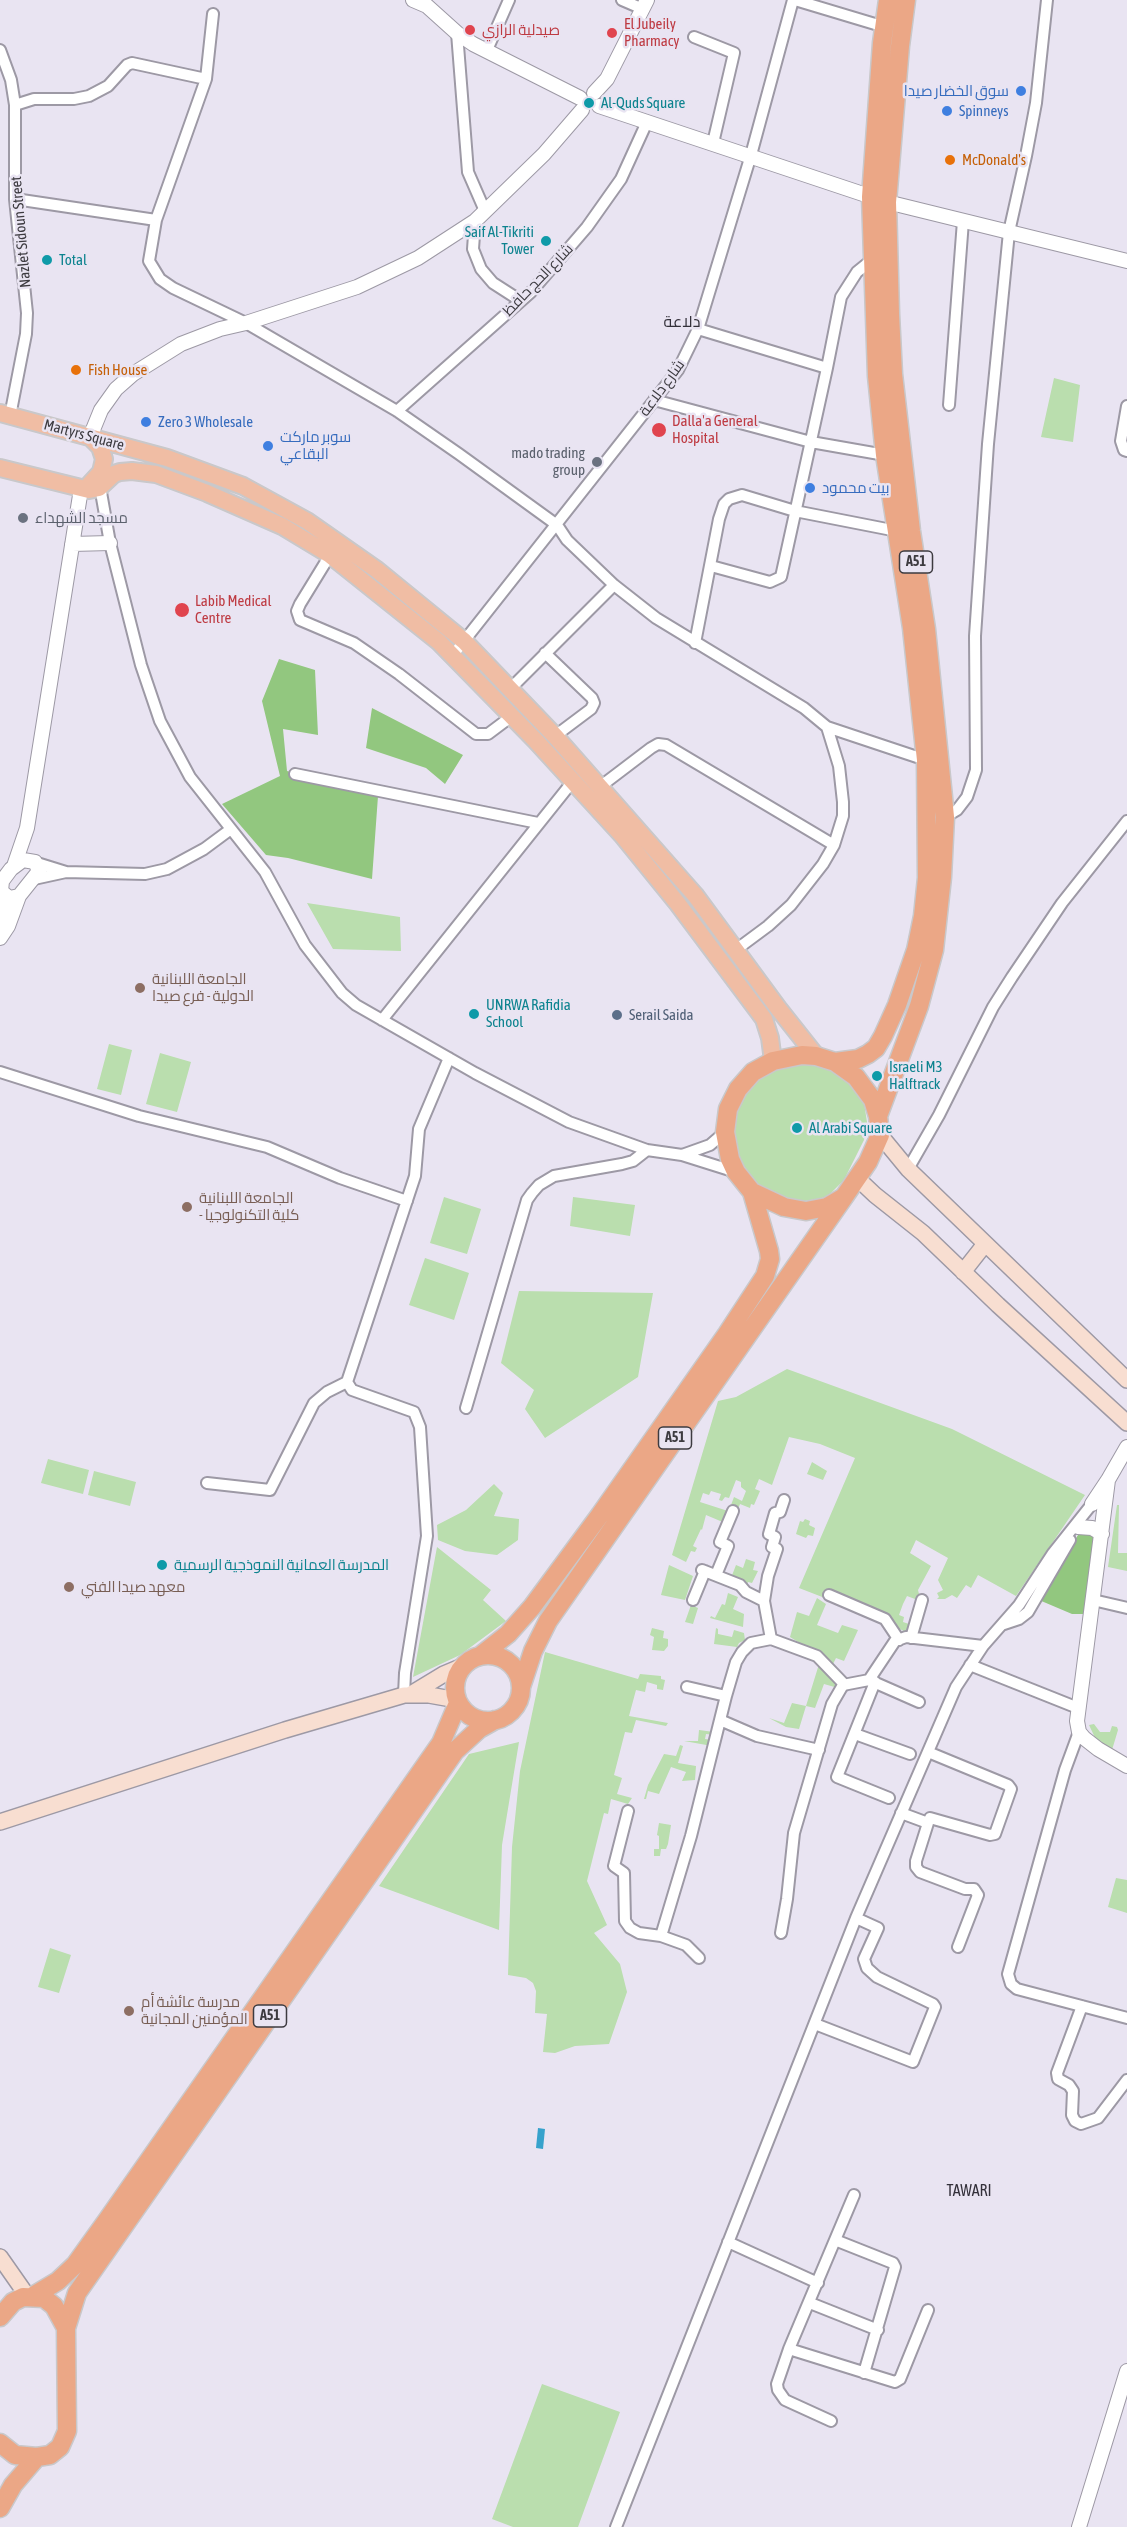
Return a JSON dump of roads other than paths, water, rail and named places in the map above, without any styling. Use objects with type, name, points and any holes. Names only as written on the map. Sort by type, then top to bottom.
[{"type":"highway","name":"A51","points":[[878,1116],[919,1006],[934,950],[942,877],[945,817],[926,629],[911,531],[893,374],[879,199],[888,0]]},
{"type":"highway","name":"A51","points":[[876,1048],[908,977],[923,916],[927,878],[926,760],[912,628],[885,455],[877,376],[873,259],[906,0]]},
{"type":"highway","points":[[835,1062],[858,1059],[876,1048]]},
{"type":"highway","points":[[876,1048],[876,1057],[880,1062],[892,1067],[898,1065]]},
{"type":"highway","name":"A51","points":[[0,2317],[3,2310],[14,2302],[58,2282],[75,2265],[441,1743],[457,1701],[455,1685],[463,1666],[508,1634],[532,1607],[654,1439],[765,1276],[770,1259],[769,1251],[752,1192],[736,1172],[726,1146],[724,1132],[728,1109],[738,1089],[753,1072],[773,1060],[787,1056],[816,1056],[835,1062],[866,1087],[878,1116],[880,1135],[868,1162],[548,1621],[532,1650],[520,1698],[514,1708],[506,1716],[495,1720],[468,1737],[455,1751],[77,2293],[66,2328],[68,2431],[60,2447],[50,2455],[37,2457],[13,2485],[0,2508]]},
{"type":"highway","name":"A51","points":[[752,1192],[783,1207],[806,1211],[827,1207],[844,1197]]},
{"type":"highway","points":[[480,1656],[499,1657],[508,1662],[515,1668],[521,1687]]},
{"type":"highway","points":[[457,1701],[472,1717],[483,1721],[495,1720]]},
{"type":"highway","points":[[31,2296],[44,2298],[54,2306],[66,2328]]},
{"type":"highway","points":[[0,2443],[15,2455],[37,2457]]},
{"type":"main road","name":"Martyrs Square","points":[[3,414],[167,458],[243,486],[307,521],[376,570],[464,641],[601,786],[672,868],[737,949],[778,1008],[816,1056]]},
{"type":"main road","points":[[90,437],[102,453],[103,466],[99,482]]},
{"type":"main road","name":"Martyrs Square","points":[[0,468],[81,489],[94,490],[99,482],[120,472],[156,474],[207,493],[282,526],[330,555],[453,655],[573,781],[658,879],[764,1019],[773,1060]]},
{"type":"main road","points":[[658,879],[672,868]]},
{"type":"main road","points":[[880,1135],[908,1169],[1127,1380]]},
{"type":"main road","points":[[857,1178],[923,1233],[1127,1423]]},
{"type":"main road","points":[[963,1272],[985,1244]]},
{"type":"main road","points":[[0,1822],[285,1730],[407,1694],[463,1666]]},
{"type":"main road","points":[[407,1694],[457,1701]]},
{"type":"main road","points":[[0,2257],[31,2296]]},
{"type":"street","points":[[413,0],[434,11],[457,33],[592,112],[645,4],[622,0]]},
{"type":"street","points":[[487,50],[509,0]]},
{"type":"street","points":[[794,0],[885,27]]},
{"type":"street","name":"شارع دلاعة","points":[[453,655],[678,370],[698,328],[751,155],[794,0]]},
{"type":"street","points":[[945,817],[957,810],[967,797],[976,770],[975,636],[988,444],[1009,232],[1036,103],[1047,0]]},
{"type":"street","points":[[213,14],[206,79],[156,220],[149,261],[155,275],[173,288],[246,323],[397,411],[557,525],[567,540],[614,585],[656,618],[804,708],[827,728],[926,760]]},
{"type":"street","points":[[457,33],[468,172],[480,216],[472,235],[473,249],[481,269],[493,283],[521,301]]},
{"type":"street","points":[[694,37],[734,53],[713,143]]},
{"type":"street","name":"Nazlet Sidoun Street","points":[[0,50],[15,105],[15,199],[27,314],[26,334],[3,414]]},
{"type":"street","points":[[15,105],[34,99],[75,99],[89,96],[108,86],[127,65],[132,63],[206,79]]},
{"type":"street","points":[[597,100],[647,122],[879,199],[1127,261]]},
{"type":"street","points":[[90,437],[103,407],[116,389],[133,374],[181,344],[220,328],[246,323],[334,296],[379,278],[418,258],[480,216],[544,154],[581,104]]},
{"type":"street","name":"شارع الحج حافظ","points":[[397,411],[521,301],[587,227],[621,179],[647,122]]},
{"type":"street","points":[[15,199],[156,220]]},
{"type":"street","points":[[950,405],[963,221]]},
{"type":"street","points":[[711,566],[770,582],[778,580],[811,442],[843,291],[857,272],[873,259]]},
{"type":"street","points":[[698,328],[827,368]]},
{"type":"street","points":[[654,400],[811,442],[885,455]]},
{"type":"street","points":[[1127,406],[1121,441],[1124,450],[1127,451]]},
{"type":"street","points":[[99,482],[110,543],[141,665],[160,722],[190,777],[265,872],[304,945],[328,979],[356,1005],[569,1122],[647,1150],[682,1155],[736,1172]]},
{"type":"street","points":[[0,919],[2,881],[27,828],[81,489]]},
{"type":"street","points":[[694,643],[719,519],[724,504],[729,499],[742,495],[795,511],[897,531]]},
{"type":"street","points":[[72,544],[110,543]]},
{"type":"street","points":[[330,555],[300,604],[297,611],[300,620],[354,643],[399,674],[476,734],[488,734],[512,716]]},
{"type":"street","points":[[510,689],[614,585]]},
{"type":"street","points":[[545,653],[592,698],[594,703],[591,709],[555,736]]},
{"type":"street","points":[[737,949],[774,922],[791,905],[818,871],[834,845],[843,816],[843,802],[840,766],[827,728]]},
{"type":"street","points":[[601,786],[651,748],[658,744],[666,745],[834,845]]},
{"type":"street","points":[[295,774],[538,823]]},
{"type":"street","points":[[382,1020],[573,781]]},
{"type":"street","points":[[908,1169],[939,1115],[993,1007],[1062,903],[1127,821]]},
{"type":"street","points":[[0,937],[8,926],[18,896],[39,871],[34,862],[27,828]]},
{"type":"street","points":[[34,879],[66,872],[132,874],[157,872],[176,866],[231,829]]},
{"type":"street","points":[[8,869],[23,860],[66,872]]},
{"type":"street","points":[[1,889],[9,898],[18,896]]},
{"type":"street","points":[[207,1484],[270,1490],[314,1403],[327,1392],[347,1382],[415,1176],[419,1129],[449,1058]]},
{"type":"street","points":[[0,1072],[139,1116],[267,1147],[340,1178],[407,1201]]},
{"type":"street","points":[[682,1155],[710,1145],[724,1132]]},
{"type":"street","points":[[466,1408],[527,1200],[538,1185],[554,1176],[622,1164],[641,1156],[647,1150]]},
{"type":"street","points":[[347,1382],[352,1390],[414,1412],[420,1427],[427,1536],[405,1673],[407,1694]]},
{"type":"street","points":[[1004,1624],[1028,1612],[1127,1447]]},
{"type":"street","points":[[1108,1480],[1078,1708],[1079,1732],[1065,1770],[1008,1974],[1011,1984],[1017,1989],[1127,2018]]},
{"type":"street","points":[[771,1639],[764,1601],[768,1576],[777,1549],[772,1547],[775,1537],[769,1534],[775,1513],[780,1512],[784,1500]]},
{"type":"street","points":[[616,2527],[856,1918],[956,1687],[983,1646],[1004,1624],[1053,1553],[1092,1504]]},
{"type":"street","points":[[693,1600],[708,1572],[728,1546],[720,1542],[733,1511]]},
{"type":"street","points":[[1078,1527],[1092,1528],[1102,1534]]},
{"type":"street","points":[[708,1572],[740,1585],[746,1592],[764,1601]]},
{"type":"street","points":[[829,1595],[885,1619],[899,1640]]},
{"type":"street","points":[[911,1638],[921,1600]]},
{"type":"street","points":[[1093,1600],[1127,1608]]},
{"type":"street","points":[[889,1798],[837,1778],[855,1734],[872,1681],[887,1652],[899,1640],[911,1638],[983,1646]]},
{"type":"street","points":[[661,1936],[691,1836],[726,1696],[736,1662],[742,1652],[751,1643],[771,1639],[817,1656],[845,1685]]},
{"type":"street","points":[[970,1665],[1078,1708]]},
{"type":"street","points":[[781,1933],[794,1833],[832,1704],[845,1685],[872,1681],[920,1702]]},
{"type":"street","points":[[687,1687],[726,1696]]},
{"type":"street","points":[[720,1720],[757,1736],[819,1750]]},
{"type":"street","points":[[1079,1732],[1098,1749],[1124,1760]]},
{"type":"street","points":[[855,1734],[910,1754]]},
{"type":"street","points":[[928,1752],[1008,1785],[1011,1789],[995,1834],[990,1835],[930,1818],[928,1823],[916,1867],[920,1872],[965,1889],[974,1889],[978,1894],[958,1947]]},
{"type":"street","points":[[628,1811],[614,1866],[624,1873],[625,1921],[630,1928],[639,1933],[661,1936],[686,1945],[699,1958]]},
{"type":"street","points":[[902,1813],[928,1823]]},
{"type":"street","points":[[815,2024],[913,2062],[935,2007],[877,1977],[867,1968],[864,1959],[878,1928],[856,1918]]},
{"type":"street","points":[[1082,2006],[1057,2073],[1058,2079],[1069,2085],[1073,2091],[1072,2115],[1075,2121],[1081,2124],[1098,2118],[1127,2080]]},
{"type":"street","points":[[831,2421],[785,2400],[778,2390],[779,2376],[854,2194]]},
{"type":"street","points":[[835,2240],[893,2263],[895,2267],[864,2373]]},
{"type":"street","points":[[728,2242],[818,2283]]},
{"type":"street","points":[[810,2303],[878,2330]]},
{"type":"street","points":[[789,2349],[864,2373],[898,2381],[928,2310]]},
{"type":"street","points":[[1079,2527],[1127,2371]]},
{"type":"water","points":[[538,2128],[545,2129],[543,2149],[536,2148]]},
{"type":"place","name":"صيدلية الرازي","points":[[470,30]]},
{"type":"place","name":"El Jubeily Pharmacy","points":[[612,33]]},
{"type":"place","name":"سوق الخضار صيدا","points":[[1021,91]]},
{"type":"place","name":"Al-Quds Square","points":[[589,103]]},
{"type":"place","name":"Spinneys","points":[[947,111]]},
{"type":"place","name":"McDonald's","points":[[950,160]]},
{"type":"place","name":"Saif Al-Tikriti Tower","points":[[546,241]]},
{"type":"place","name":"Total","points":[[47,260]]},
{"type":"place","name":"Fish House","points":[[76,370]]},
{"type":"place","name":"Zero 3 Wholesale","points":[[146,422]]},
{"type":"place","name":"Dalla'a General Hospital","points":[[659,430]]},
{"type":"place","name":"سوبر ماركت البقاعي","points":[[268,446]]},
{"type":"place","name":"mado trading group","points":[[597,462]]},
{"type":"place","name":"بيت محمود","points":[[810,488]]},
{"type":"place","name":"مسجد الشهداء","points":[[23,518]]},
{"type":"place","name":"Labib Medical Centre","points":[[182,610]]},
{"type":"place","name":"الجامعة اللبنانية الدولية - فرع صيدا","points":[[140,988]]},
{"type":"place","name":"UNRWA Rafidia School","points":[[474,1014]]},
{"type":"place","name":"Serail Saida","points":[[617,1015]]},
{"type":"place","name":"Israeli M3 Halftrack","points":[[877,1076]]},
{"type":"place","name":"Al Arabi Square","points":[[797,1128]]},
{"type":"place","name":"الجامعة اللبنانية - كلية التكنولوجيا","points":[[187,1207]]},
{"type":"place","name":"المدرسة العمانية النموذجية الرسمية","points":[[162,1565]]},
{"type":"place","name":"معهد صيدا الفني","points":[[69,1587]]},
{"type":"place","name":"مدرسة عائشة أم المؤمنين المجانية","points":[[129,2011]]},
{"type":"district","name":"دلاعة","points":[[682,322]]},
{"type":"district","name":"TAWARI","points":[[969,2191]]}]
